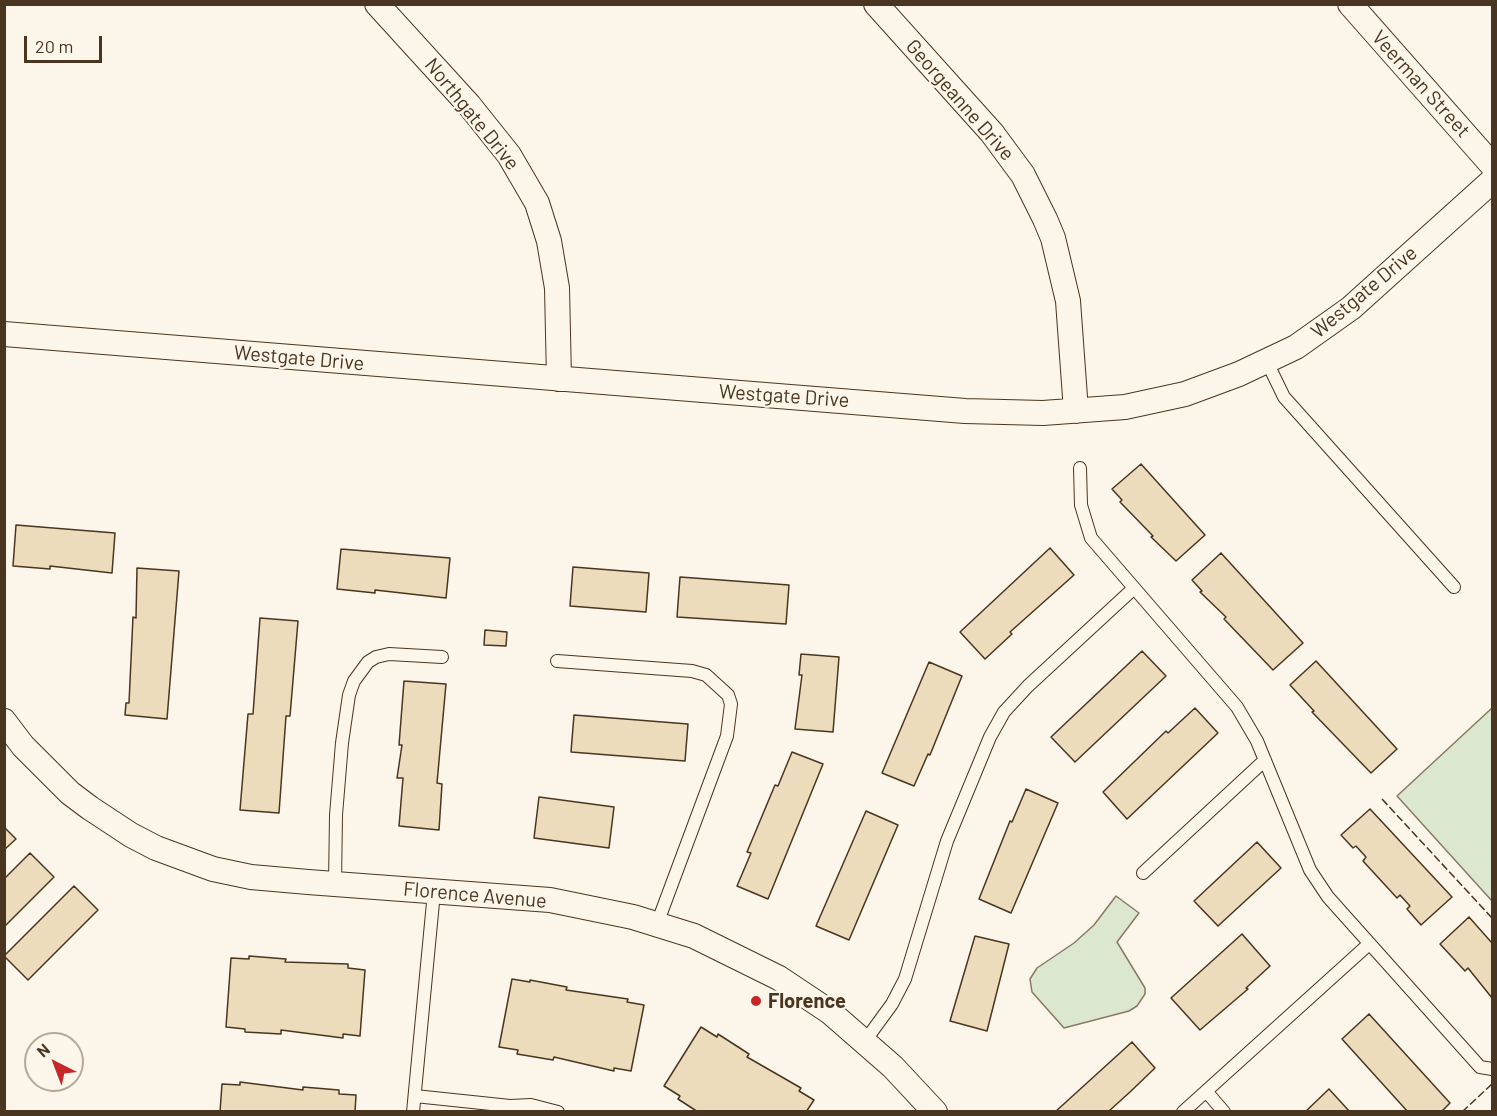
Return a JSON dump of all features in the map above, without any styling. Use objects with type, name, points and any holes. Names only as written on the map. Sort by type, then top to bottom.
[{"type":"street","name":"Northgate Drive","points":[[377,4],[476,114],[509,155],[537,203],[549,241],[556,280],[560,314],[558,379]]},
{"type":"street","name":"Georgeanne Drive","points":[[876,4],[992,133],[1023,175],[1045,219],[1053,238],[1068,302],[1076,411]]},
{"type":"street","name":"Veerman Street","points":[[1355,6],[1492,165]]},
{"type":"street","name":"Westgate Drive","points":[[4,334],[965,411],[1076,411],[1125,407],[1185,394],[1267,362],[1296,347],[1351,308],[1492,181]]},
{"type":"street","name":"Florence Avenue","points":[[4,721],[23,746],[70,793],[139,840],[213,869],[251,877],[550,900],[657,924],[727,951],[779,978],[830,1011],[865,1041],[935,1112]]},
{"type":"lane","points":[[1267,362],[1284,397],[1454,587]]},
{"type":"lane","points":[[1080,468],[1081,505],[1086,529],[1101,552],[1237,707],[1265,759],[1310,870],[1328,897],[1480,1067],[1492,1069]]},
{"type":"lane","points":[[865,1041],[892,1005],[905,980],[946,841],[995,728],[1013,700],[1133,589]]},
{"type":"lane","points":[[335,884],[341,753],[349,695],[354,681],[368,662],[376,657],[389,654],[442,657]]},
{"type":"lane","points":[[557,662],[692,671],[706,675],[728,695],[731,704],[727,736],[657,924]]},
{"type":"lane","points":[[1143,873],[1265,759]]},
{"type":"lane","points":[[413,1112],[434,892]]},
{"type":"lane","points":[[1183,1112],[1370,944]]},
{"type":"lane","points":[[1206,1091],[1224,1112]]},
{"type":"lane","points":[[415,1096],[510,1109],[531,1105],[558,1112]]},
{"type":"green space","points":[[1492,708],[1492,901],[1397,796]]},
{"type":"green space","points":[[1116,896],[1139,913],[1117,942],[1145,988],[1145,994],[1137,1006],[1129,1011],[1064,1028],[1032,992],[1030,979],[1037,968],[1074,943],[1094,925]]},
{"type":"building","points":[[1141,464],[1205,535],[1176,561],[1151,537],[1153,536],[1120,502],[1122,500],[1112,489]]},
{"type":"building","points":[[16,525],[115,533],[112,573],[50,566],[50,569],[13,566]]},
{"type":"building","points":[[1050,548],[1074,575],[1010,632],[1012,634],[985,659],[960,632]]},
{"type":"building","points":[[341,549],[450,558],[446,598],[375,590],[375,593],[337,589]]},
{"type":"building","points":[[1221,553],[1303,643],[1273,670],[1224,619],[1226,617],[1200,592],[1202,591],[1192,580]]},
{"type":"building","points":[[573,567],[649,573],[646,612],[570,606]]},
{"type":"building","points":[[137,568],[179,571],[167,719],[125,715],[126,703],[129,703],[133,617],[136,618]]},
{"type":"building","points":[[680,577],[789,585],[786,624],[677,617]]},
{"type":"building","points":[[260,618],[298,621],[290,716],[286,716],[279,813],[240,810],[248,714],[253,714]]},
{"type":"building","points":[[485,630],[507,632],[506,646],[484,645]]},
{"type":"building","points":[[1142,651],[1166,676],[1075,762],[1051,737]]},
{"type":"building","points":[[801,654],[839,657],[833,732],[795,729],[802,675],[799,675]]},
{"type":"building","points":[[1316,661],[1397,749],[1371,773],[1312,712],[1314,711],[1290,685]]},
{"type":"building","points":[[929,662],[962,676],[930,755],[928,754],[914,786],[882,773]]},
{"type":"building","points":[[404,681],[446,684],[437,783],[442,784],[439,830],[399,826],[403,778],[397,778],[402,745],[399,745]]},
{"type":"building","points":[[1195,708],[1218,733],[1127,819],[1103,792],[1166,731],[1168,733]]},
{"type":"building","points":[[574,715],[688,724],[685,761],[571,752]]},
{"type":"building","points":[[792,752],[823,764],[768,899],[737,886],[751,853],[747,852],[775,785],[778,786]]},
{"type":"building","points":[[1026,789],[1058,803],[1011,913],[979,899],[1010,821],[1012,822]]},
{"type":"building","points":[[539,797],[614,807],[609,848],[534,838]]},
{"type":"building","points":[[1370,809],[1452,897],[1421,925],[1407,909],[1410,906],[1400,895],[1397,898],[1363,861],[1366,857],[1356,846],[1353,848],[1341,835]]},
{"type":"building","points":[[866,811],[898,825],[849,940],[816,926]]},
{"type":"building","points":[[4,827],[16,839],[4,850]]},
{"type":"building","points":[[1257,842],[1281,868],[1218,926],[1194,901]]},
{"type":"building","points":[[30,853],[54,877],[4,927],[4,879]]},
{"type":"building","points":[[74,886],[98,910],[28,980],[4,956]]},
{"type":"building","points":[[1469,917],[1492,943],[1492,998],[1468,968],[1465,971],[1440,944]]},
{"type":"building","points":[[1242,934],[1270,966],[1246,988],[1248,989],[1200,1030],[1171,998]]},
{"type":"building","points":[[975,936],[1009,944],[987,1031],[950,1021]]},
{"type":"building","points":[[249,956],[286,959],[285,962],[348,964],[348,968],[365,970],[360,1036],[343,1034],[343,1038],[281,1030],[281,1034],[245,1032],[245,1029],[226,1027],[231,958],[249,959]]},
{"type":"building","points":[[512,979],[530,982],[530,980],[567,987],[566,990],[628,999],[627,1002],[644,1005],[631,1071],[614,1068],[614,1071],[554,1057],[553,1060],[517,1054],[518,1050],[499,1047]]},
{"type":"building","points":[[1369,1014],[1450,1103],[1441,1112],[1408,1112],[1342,1039]]},
{"type":"building","points":[[701,1027],[717,1037],[718,1034],[749,1054],[747,1057],[801,1088],[799,1091],[814,1100],[806,1112],[698,1112],[678,1099],[680,1096],[664,1086]]},
{"type":"building","points":[[1132,1042],[1155,1068],[1130,1092],[1109,1111],[1055,1112]]},
{"type":"building","points":[[240,1082],[303,1090],[303,1087],[339,1090],[339,1094],[356,1095],[355,1112],[220,1112],[222,1084],[240,1085]]},
{"type":"building","points":[[1329,1089],[1350,1112],[1305,1112]]},
{"type":"fence","points":[[1382,799],[1492,918]]},
{"type":"fence","points":[[1462,1112],[1492,1084]]},
{"type":"place","name":"Florence","points":[[756,1001]]}]
